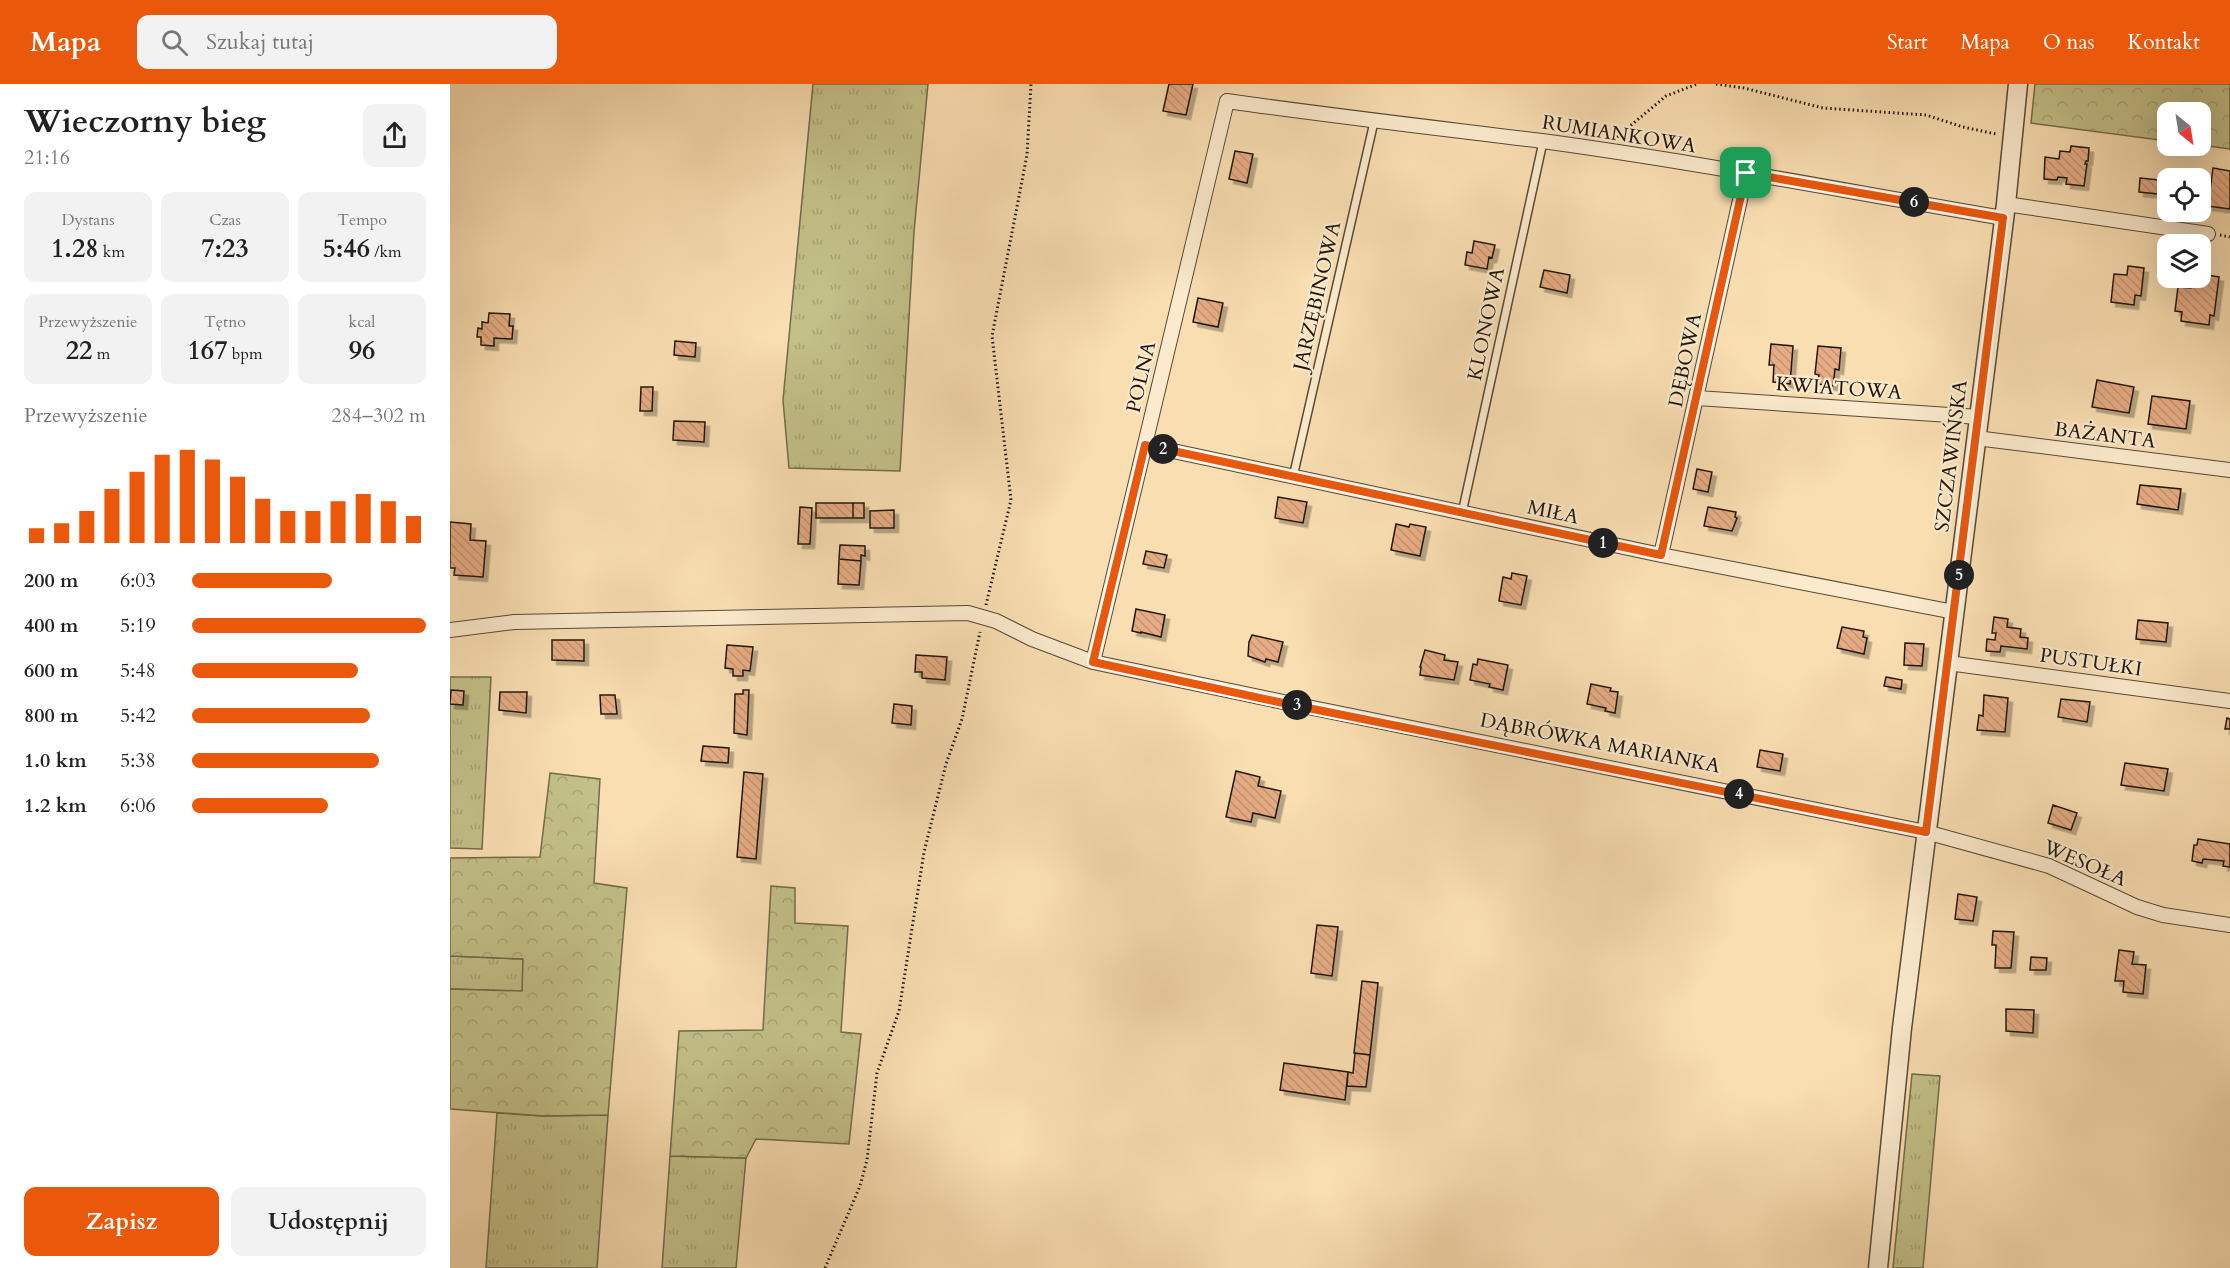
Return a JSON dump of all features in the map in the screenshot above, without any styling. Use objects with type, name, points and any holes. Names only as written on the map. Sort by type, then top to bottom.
[{"type":"street","name":"SZCZAWIŃSKA","points":[[1926,832],[1979,417],[2018,84]]},
{"type":"street","name":"RUMIANKOWA","points":[[1227,101],[1374,122],[1543,142],[2004,211],[2208,234]]},
{"type":"street","name":"POLNA","points":[[1093,662],[1227,101]]},
{"type":"street","name":"DĘBOWA","points":[[1661,555],[1746,173]]},
{"type":"street","name":"KWIATOWA","points":[[1697,398],[1979,417]]},
{"type":"street","name":"BAŻANTA","points":[[1976,438],[2230,470]]},
{"type":"street","name":"MIŁA","points":[[1145,445],[1661,555],[1954,612]]},
{"type":"street","name":"DĄBRÓWKA MARIANKA","points":[[450,630],[514,622],[952,612],[983,616],[1093,662],[1288,704],[1926,832]]},
{"type":"street","name":"PUSTUŁKI","points":[[1948,663],[2230,700]]},
{"type":"street","name":"WESOŁA","points":[[1926,832],[2049,866],[2137,907],[2163,915],[2230,926]]},
{"type":"street","points":[[1878,1268],[1902,1028],[1926,832]]},
{"type":"lane","name":"JARZĘBINOWA","points":[[1293,477],[1374,122]]},
{"type":"lane","name":"KLONOWA","points":[[1462,513],[1543,142]]},
{"type":"path","points":[[825,1268],[860,1186],[867,1160],[877,1073],[898,1011],[924,852],[946,765],[962,719],[983,616],[1011,500],[992,336],[1027,155],[1031,84]]},
{"type":"path","points":[[1604,151],[1666,96],[1697,84]]},
{"type":"path","points":[[1716,84],[1744,88],[1823,108],[1926,115],[1963,127],[2013,136]]},
{"type":"green space","points":[[813,84],[928,84],[914,232],[900,471],[789,468],[783,400]]},
{"type":"green space","points":[[2035,84],[2230,84],[2230,149],[2211,146],[2211,102],[2157,102],[2157,140],[2031,123]]},
{"type":"green space","points":[[450,677],[491,677],[482,849],[450,848]]},
{"type":"green space","points":[[550,773],[600,779],[594,883],[627,888],[608,1115],[543,1116],[450,1109],[450,989],[522,991],[523,959],[450,956],[450,858],[540,857]]},
{"type":"green space","points":[[771,886],[795,888],[795,923],[848,926],[841,1032],[861,1034],[849,1144],[756,1139],[746,1158],[670,1156],[679,1031],[763,1030]]},
{"type":"green space","points":[[450,956],[523,959],[523,991],[450,989]]},
{"type":"green space","points":[[1912,1074],[1940,1076],[1923,1268],[1893,1268]]},
{"type":"green space","points":[[497,1113],[543,1116],[608,1115],[597,1268],[486,1268]]},
{"type":"green space","points":[[670,1156],[746,1158],[736,1268],[662,1268]]},
{"type":"building","points":[[1169,84],[1193,84],[1186,115],[1163,111]]},
{"type":"building","points":[[2071,146],[2089,148],[2088,161],[2085,164],[2087,164],[2084,186],[2066,184],[2067,178],[2044,179],[2045,157],[2059,159],[2060,151],[2070,152]]},
{"type":"building","points":[[1235,151],[1253,154],[1247,183],[1229,179]]},
{"type":"building","points":[[2213,168],[2230,171],[2230,209],[2211,206]]},
{"type":"building","points":[[2140,178],[2157,180],[2157,194],[2139,192]]},
{"type":"building","points":[[1474,241],[1495,245],[1492,258],[1489,257],[1487,269],[1465,265],[1467,252],[1472,253]]},
{"type":"building","points":[[2128,266],[2144,268],[2141,296],[2135,295],[2134,305],[2111,302],[2114,274],[2127,275]]},
{"type":"building","points":[[1544,270],[1570,275],[1567,293],[1540,287]]},
{"type":"building","points":[[2211,276],[2219,277],[2214,316],[2210,315],[2209,325],[2181,321],[2182,312],[2175,311],[2178,288],[2211,288]]},
{"type":"building","points":[[1198,298],[1223,303],[1218,327],[1193,322]]},
{"type":"building","points":[[489,313],[510,314],[509,326],[513,326],[512,339],[494,338],[494,346],[481,345],[481,337],[477,337],[478,328],[482,329],[482,322],[488,323]]},
{"type":"building","points":[[675,341],[696,343],[695,357],[674,355]]},
{"type":"building","points":[[1771,344],[1793,346],[1790,384],[1773,382],[1774,365],[1769,365]]},
{"type":"building","points":[[1818,346],[1841,348],[1839,370],[1835,369],[1833,386],[1818,384],[1819,375],[1815,374]]},
{"type":"building","points":[[2097,380],[2134,387],[2129,413],[2092,407]]},
{"type":"building","points":[[641,387],[653,387],[652,411],[640,411]]},
{"type":"building","points":[[2152,396],[2190,401],[2186,429],[2148,424]]},
{"type":"building","points":[[674,421],[705,422],[704,442],[673,440]]},
{"type":"building","points":[[1697,469],[1712,472],[1708,492],[1693,489]]},
{"type":"building","points":[[2140,485],[2181,489],[2178,510],[2137,504]]},
{"type":"building","points":[[1278,497],[1307,502],[1303,523],[1275,518]]},
{"type":"building","points":[[816,503],[853,503],[853,518],[816,518]]},
{"type":"building","points":[[853,503],[864,503],[864,518],[853,518]]},
{"type":"building","points":[[800,507],[812,508],[810,544],[798,544]]},
{"type":"building","points":[[1708,507],[1736,512],[1735,517],[1737,518],[1732,531],[1704,526]]},
{"type":"building","points":[[894,510],[894,528],[870,528],[870,511]]},
{"type":"building","points":[[450,522],[471,524],[470,540],[486,541],[483,577],[454,575],[455,568],[450,568]]},
{"type":"building","points":[[1396,524],[1426,527],[1420,556],[1391,550]]},
{"type":"building","points":[[840,545],[865,546],[865,556],[861,555],[861,561],[839,559]]},
{"type":"building","points":[[1146,551],[1167,555],[1164,568],[1143,564]]},
{"type":"building","points":[[839,559],[861,561],[859,585],[838,584]]},
{"type":"building","points":[[1512,573],[1527,576],[1521,605],[1499,601],[1503,577],[1511,579]]},
{"type":"building","points":[[1136,609],[1165,615],[1161,637],[1132,631]]},
{"type":"building","points":[[1994,617],[2008,619],[2007,627],[2021,629],[2020,637],[2028,638],[2027,649],[2001,646],[2000,652],[1986,651],[1987,639],[1995,640],[1996,633],[1992,633]]},
{"type":"building","points":[[2138,620],[2168,623],[2166,642],[2136,639]]},
{"type":"building","points":[[1842,627],[1864,631],[1863,637],[1867,638],[1864,654],[1837,648]]},
{"type":"building","points":[[1252,635],[1283,642],[1278,662],[1266,659],[1265,662],[1248,656]]},
{"type":"building","points":[[552,640],[584,640],[584,661],[552,660]]},
{"type":"building","points":[[1905,643],[1924,644],[1922,666],[1904,665]]},
{"type":"building","points":[[727,645],[753,647],[750,671],[743,670],[743,676],[733,676],[733,669],[725,668]]},
{"type":"building","points":[[1425,650],[1445,655],[1444,660],[1458,662],[1454,680],[1420,675]]},
{"type":"building","points":[[916,655],[947,657],[945,680],[922,678],[922,672],[915,672]]},
{"type":"building","points":[[1478,659],[1508,665],[1503,690],[1489,687],[1490,684],[1470,680],[1473,664],[1477,665]]},
{"type":"building","points":[[1886,677],[1902,680],[1901,689],[1884,686]]},
{"type":"building","points":[[1591,684],[1611,688],[1610,691],[1618,692],[1615,713],[1605,711],[1606,708],[1587,704]]},
{"type":"building","points":[[451,690],[464,691],[463,705],[450,704]]},
{"type":"building","points":[[743,690],[749,690],[747,735],[734,733],[735,694],[743,694]]},
{"type":"building","points":[[500,692],[527,692],[526,713],[499,710]]},
{"type":"building","points":[[600,695],[615,695],[617,714],[601,714]]},
{"type":"building","points":[[1984,695],[2008,698],[2005,732],[1977,730],[1979,715],[1983,716]]},
{"type":"building","points":[[2061,699],[2090,702],[2087,722],[2058,717]]},
{"type":"building","points":[[894,704],[912,706],[911,725],[892,723]]},
{"type":"building","points":[[2227,718],[2230,719],[2230,729],[2225,729]]},
{"type":"building","points":[[703,746],[729,748],[728,763],[701,761]]},
{"type":"building","points":[[1760,750],[1783,754],[1780,771],[1757,767]]},
{"type":"building","points":[[2125,763],[2168,769],[2164,791],[2121,785]]},
{"type":"building","points":[[1236,771],[1260,777],[1258,786],[1281,791],[1275,818],[1253,813],[1251,822],[1226,817]]},
{"type":"building","points":[[744,772],[763,774],[756,859],[737,857]]},
{"type":"building","points":[[2053,805],[2077,813],[2071,830],[2048,823]]},
{"type":"building","points":[[2198,839],[2230,844],[2230,867],[2223,866],[2224,861],[2203,859],[2202,863],[2192,861],[2194,845],[2197,845]]},
{"type":"building","points":[[1958,894],[1977,897],[1973,921],[1955,919]]},
{"type":"building","points":[[1317,925],[1338,927],[1332,976],[1311,973]]},
{"type":"building","points":[[1993,931],[2014,932],[2011,968],[1995,968],[1996,945],[1992,945]]},
{"type":"building","points":[[2119,950],[2134,952],[2132,964],[2146,965],[2143,994],[2123,992],[2124,981],[2115,981]]},
{"type":"building","points":[[2031,957],[2047,958],[2046,970],[2030,970]]},
{"type":"building","points":[[1362,981],[1378,983],[1370,1055],[1354,1053]]},
{"type":"building","points":[[2006,1009],[2034,1010],[2033,1033],[2006,1031]]},
{"type":"building","points":[[1355,1053],[1370,1055],[1366,1087],[1347,1086],[1348,1072],[1353,1073]]},
{"type":"building","points":[[1284,1063],[1348,1072],[1345,1100],[1280,1090]]},
{"type":"route","points":[[1746,173],[2003,218],[1926,832],[1288,704],[1093,662],[1145,445],[1661,555],[1746,173]]}]
